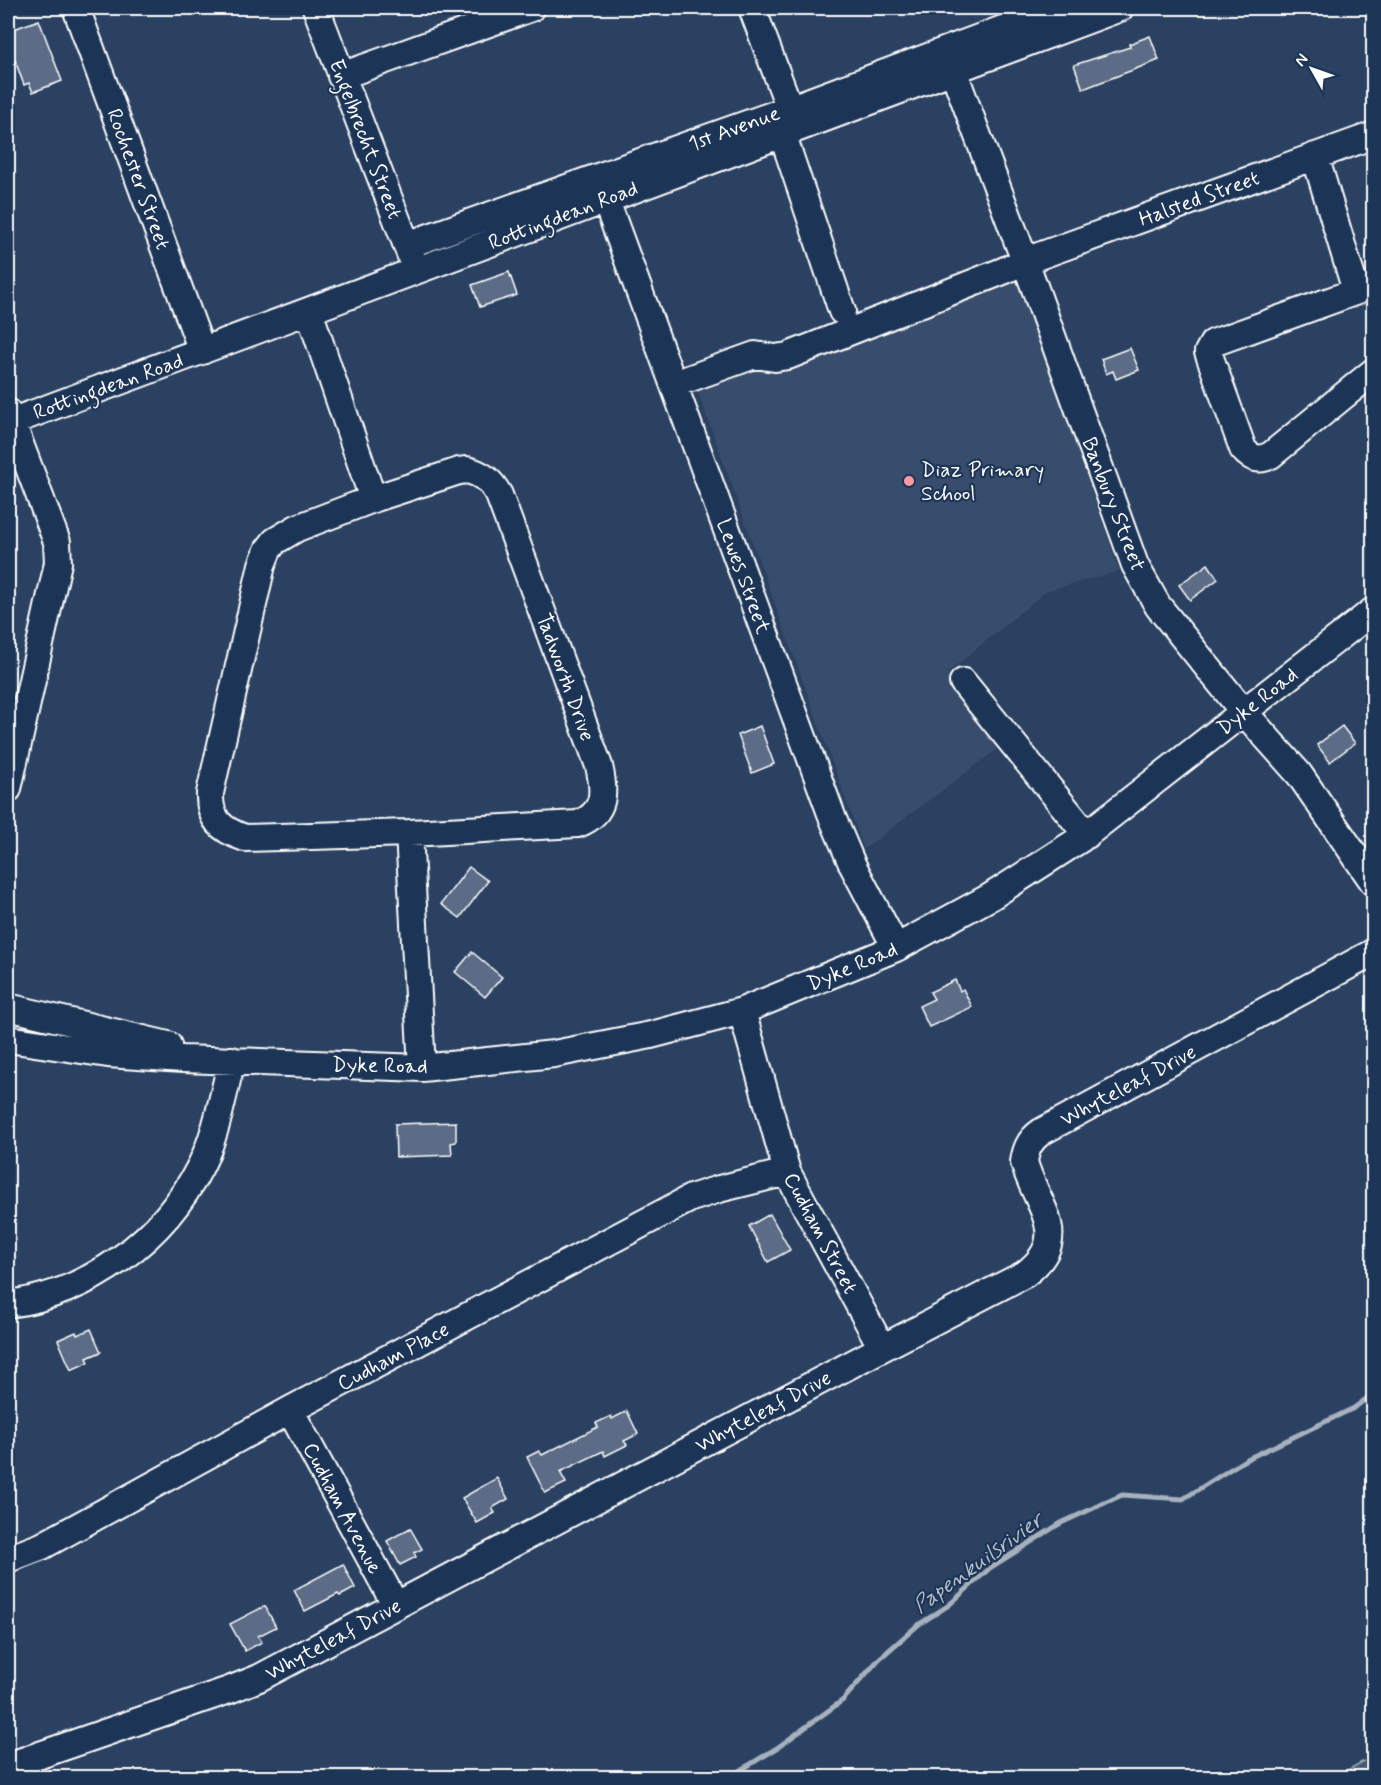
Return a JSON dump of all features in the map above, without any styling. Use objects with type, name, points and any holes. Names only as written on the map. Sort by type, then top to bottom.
[{"type":"street","name":"Rochester Street","points":[[76,8],[202,351]]},
{"type":"street","name":"Engelbrecht Street","points":[[316,8],[415,271]]},
{"type":"street","points":[[341,76],[531,8]]},
{"type":"street","points":[[752,8],[789,123],[842,311]]},
{"type":"street","name":"1st Avenue","points":[[407,245],[789,123],[1059,8]]},
{"type":"street","name":"Rottingdean Road","points":[[9,419],[202,351],[415,271],[605,198],[789,123],[953,70],[1120,8]]},
{"type":"street","name":"Banbury Street","points":[[953,70],[1139,572],[1158,606],[1243,711],[1299,774],[1372,879]]},
{"type":"street","name":"Halsted Street","points":[[674,384],[755,356],[776,358],[795,353],[1025,261],[1374,135]]},
{"type":"street","points":[[1315,156],[1365,288],[1213,343],[1209,347],[1208,358],[1243,449],[1253,458],[1260,459],[1271,455],[1374,371]]},
{"type":"street","name":"Lewes Street","points":[[605,198],[833,819],[852,864],[896,948]]},
{"type":"street","points":[[309,311],[373,499]]},
{"type":"street","points":[[8,789],[58,563],[57,542],[9,419]]},
{"type":"street","name":"Tadworth Drive","points":[[459,471],[475,472],[486,477],[493,484],[595,755],[603,783],[600,806],[597,813],[589,820],[578,824],[409,833],[245,838],[230,833],[214,816],[210,793],[262,565],[268,550],[275,541],[297,528],[373,499],[459,471]]},
{"type":"street","name":"Dyke Road","points":[[8,1039],[108,1054],[422,1068],[554,1054],[651,1035],[742,1011],[896,948],[990,897],[1087,835],[1374,609]]},
{"type":"street","points":[[963,682],[1087,835]]},
{"type":"street","points":[[409,833],[422,1068]]},
{"type":"street","name":"Whyteleaf Drive","points":[[8,1766],[259,1678],[1025,1274],[1042,1259],[1051,1237],[1051,1229],[1024,1162],[1025,1152],[1033,1139],[1041,1132],[1374,952]]},
{"type":"street","name":"Dyke Road","points":[[8,1007],[232,1060]]},
{"type":"street","name":"Cudham Street","points":[[742,1011],[787,1172],[882,1348]]},
{"type":"street","points":[[8,1304],[29,1302],[57,1294],[81,1283],[123,1257],[152,1232],[184,1192],[201,1166],[209,1147],[232,1060]]},
{"type":"street","name":"Cudham Place","points":[[8,1559],[62,1536],[290,1410],[691,1198],[787,1172]]},
{"type":"street","name":"Cudham Avenue","points":[[290,1410],[396,1606]]},
{"type":"shaded area","name":"Diaz Primary School","points":[[1017,275],[1119,571],[1046,591],[947,673],[1003,745],[864,849],[698,392]]},
{"type":"shaded area","points":[[1373,1756],[1373,1777],[1335,1777]]},
{"type":"building","points":[[39,20],[62,81],[33,92],[29,83],[24,85],[8,41],[8,31]]},
{"type":"building","points":[[1150,36],[1159,60],[1083,89],[1074,65],[1130,47],[1129,44]]},
{"type":"building","points":[[509,272],[517,295],[480,307],[472,285]]},
{"type":"building","points":[[1130,348],[1139,370],[1116,379],[1113,371],[1106,374],[1101,359]]},
{"type":"building","points":[[1208,564],[1218,579],[1190,600],[1179,585]]},
{"type":"building","points":[[760,726],[774,764],[752,773],[738,735]]},
{"type":"building","points":[[1342,726],[1355,743],[1330,762],[1317,745]]},
{"type":"building","points":[[469,867],[488,881],[460,918],[441,904]]},
{"type":"building","points":[[472,952],[502,977],[485,997],[455,972]]},
{"type":"building","points":[[955,980],[960,991],[963,989],[972,1007],[929,1027],[919,1006],[934,999],[930,992]]},
{"type":"building","points":[[456,1122],[456,1142],[451,1143],[452,1155],[396,1157],[395,1124]]},
{"type":"building","points":[[770,1214],[790,1250],[768,1262],[749,1226]]},
{"type":"building","points":[[91,1329],[101,1352],[87,1358],[89,1362],[71,1370],[58,1340],[76,1332],[77,1335]]},
{"type":"building","points":[[627,1411],[638,1434],[624,1441],[627,1445],[605,1456],[603,1451],[560,1472],[566,1483],[545,1493],[527,1457],[539,1451],[542,1455],[598,1427],[596,1423],[611,1416],[612,1419]]},
{"type":"building","points":[[497,1478],[508,1499],[492,1508],[495,1513],[477,1523],[462,1498]]},
{"type":"building","points":[[410,1528],[422,1549],[414,1553],[416,1557],[400,1565],[387,1541]]},
{"type":"building","points":[[343,1564],[355,1588],[305,1611],[294,1590]]},
{"type":"building","points":[[265,1606],[276,1627],[258,1636],[262,1642],[245,1651],[230,1624]]},
{"type":"waterway","name":"Papenkuilsrivier","points":[[728,1778],[777,1748],[843,1700],[879,1659],[918,1625],[949,1605],[990,1568],[1061,1523],[1122,1495],[1183,1499],[1245,1460],[1354,1408],[1374,1393]]},
{"type":"place","name":"Diaz Primary School","points":[[909,481]]}]
